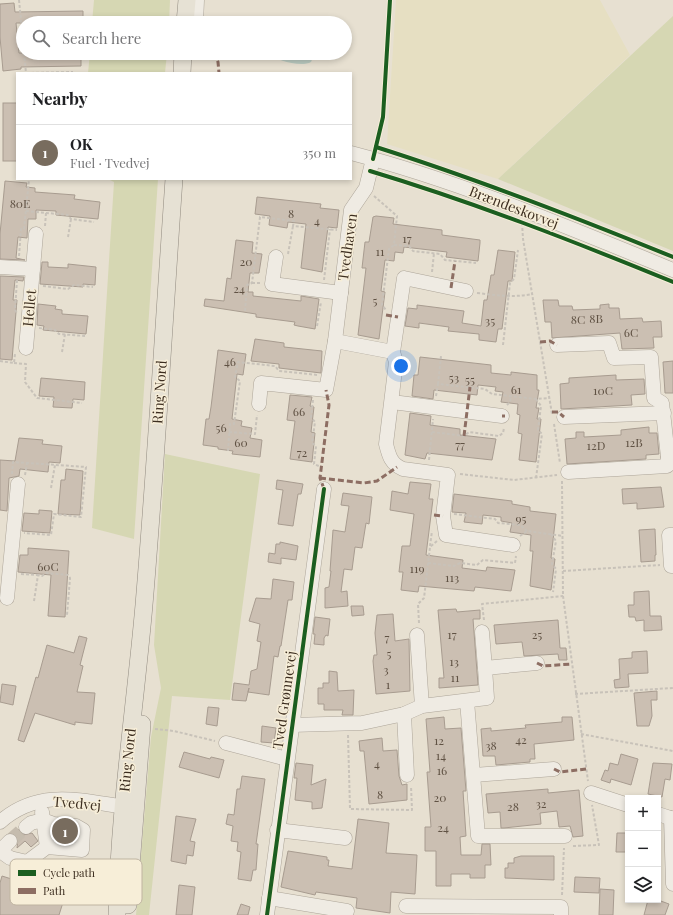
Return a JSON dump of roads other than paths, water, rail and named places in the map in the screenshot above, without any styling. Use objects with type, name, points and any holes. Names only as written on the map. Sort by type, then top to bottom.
[{"type":"main road","points":[[186,16],[187,0]]},
{"type":"main road","name":"Ring Nord","points":[[128,859],[129,808],[174,180]]},
{"type":"main road","name":"Ring Nord","points":[[118,859],[129,808],[142,727],[144,605]]},
{"type":"main road","name":"Ring Nord","points":[[117,905],[117,915]]},
{"type":"main road","name":"Ring Nord","points":[[127,905],[127,915]]},
{"type":"street","points":[[196,16],[197,0]]},
{"type":"street","name":"Brændeskovvej","points":[[352,153],[522,208],[673,270]]},
{"type":"street","name":"Tvedhaven","points":[[259,404],[261,383],[326,390],[335,341],[351,210],[366,188],[373,159]]},
{"type":"street","name":"Hellet","points":[[26,348],[33,269],[41,231]]},
{"type":"street","name":"Tvedhaven","points":[[276,257],[272,284],[341,293]]},
{"type":"street","name":"Hellet","points":[[0,267],[33,269]]},
{"type":"street","points":[[466,291],[404,278],[393,352],[396,362],[386,444],[389,457],[393,463],[403,469],[448,475],[444,512],[446,534],[513,546]]},
{"type":"street","points":[[335,341],[393,352]]},
{"type":"street","points":[[557,345],[609,343],[614,358],[651,358],[654,398],[666,406]]},
{"type":"street","points":[[392,402],[504,416]]},
{"type":"street","points":[[564,417],[666,406]]},
{"type":"street","points":[[565,473],[667,466],[670,457],[666,406]]},
{"type":"street","points":[[7,598],[7,564],[13,532],[15,480]]},
{"type":"street","name":"Tved Grønnevej","points":[[267,915],[291,725],[324,489]]},
{"type":"street","points":[[672,566],[669,535],[673,535]]},
{"type":"street","points":[[291,725],[362,724],[404,714],[422,706],[487,698],[482,632]]},
{"type":"street","points":[[417,635],[422,706]]},
{"type":"street","points":[[485,668],[537,663]]},
{"type":"street","points":[[467,701],[478,836],[564,841]]},
{"type":"street","points":[[404,714],[407,775]]},
{"type":"street","name":"Tved Grønnevej","points":[[226,743],[287,760]]},
{"type":"street","points":[[474,775],[554,769]]},
{"type":"street","points":[[590,793],[625,804]]},
{"type":"street","name":"Tvedvej","points":[[0,822],[11,813],[27,804],[41,800],[64,799],[129,808]]},
{"type":"street","points":[[41,800],[47,847]]},
{"type":"street","points":[[667,817],[673,884]]},
{"type":"street","points":[[26,827],[31,823],[43,820],[54,824],[76,826],[83,830],[82,850],[47,847],[31,859]]},
{"type":"street","points":[[278,830],[345,838]]},
{"type":"street","points":[[10,841],[4,847],[3,853],[14,859]]},
{"type":"street","points":[[269,898],[347,911]]},
{"type":"street","points":[[406,906],[561,911]]},
{"type":"tunnel","points":[[10,841],[26,827]]},
{"type":"place","name":"OK","points":[[65,831]]}]
